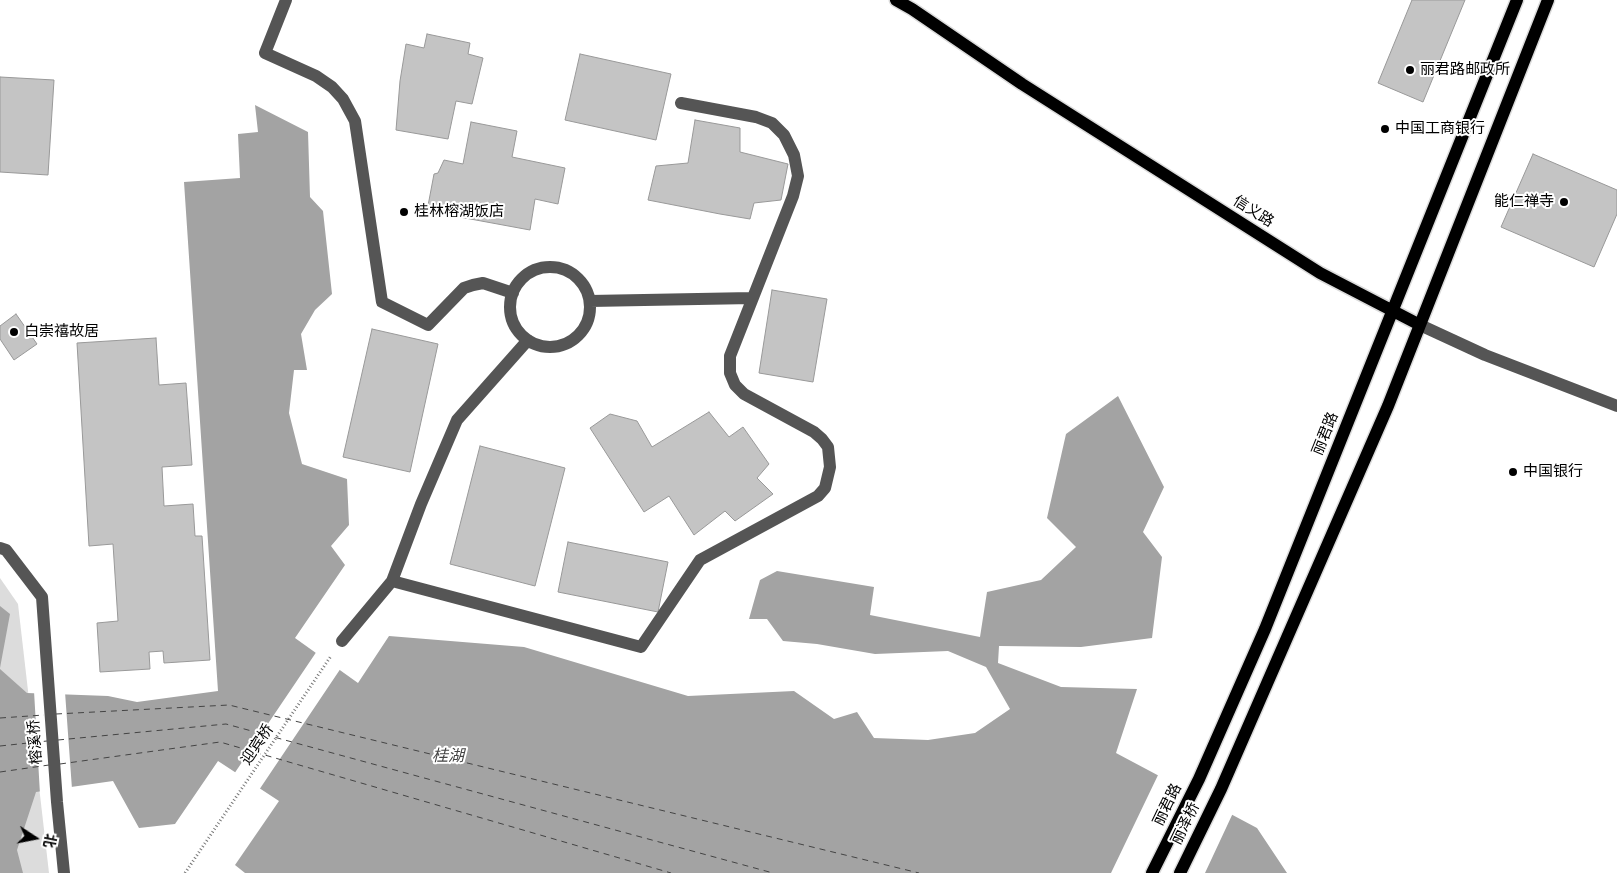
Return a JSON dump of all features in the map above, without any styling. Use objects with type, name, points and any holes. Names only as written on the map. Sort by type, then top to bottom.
[{"type":"main road","name":"信义路","points":[[896,0],[912,8],[1022,84],[1312,268],[1420,325]]},
{"type":"main road","name":"丽君路","points":[[1152,873],[1198,779],[1265,629],[1517,0]]},
{"type":"main road","points":[[1420,325],[1548,0]]},
{"type":"main road","name":"丽泽桥","points":[[1180,873],[1221,789],[1388,406],[1420,325]]},
{"type":"street","points":[[286,0],[265,52],[316,76],[332,87],[343,99],[355,121],[382,302],[428,325],[464,288],[483,283],[513,293]]},
{"type":"street","points":[[392,581],[641,647],[700,560],[818,496],[824,488],[829,475],[830,457],[828,447],[822,438],[738,390],[730,373],[730,356],[793,196],[798,176],[794,155],[784,135],[772,123],[756,117],[681,103]]},
{"type":"street","points":[[542,267],[556,267],[568,271],[578,278],[586,289],[590,302],[585,327],[566,344],[553,347],[540,346],[518,332],[512,319],[510,306],[513,293],[519,281],[530,272],[542,267]]},
{"type":"street","points":[[590,302],[752,298]]},
{"type":"street","name":"信义路","points":[[1420,325],[1485,356],[1617,406]]},
{"type":"street","points":[[342,641],[392,581],[421,504],[457,420],[528,340]]},
{"type":"street","name":"榕溪桥","points":[[0,548],[6,550],[42,597],[64,873]]},
{"type":"path","name":"迎宾桥","points":[[186,873],[342,641]]},
{"type":"shaded area","points":[[0,578],[18,604],[49,873],[0,873]]},
{"type":"water","name":"桂湖","points":[[255,105],[308,132],[310,197],[323,211],[332,294],[315,310],[301,334],[307,370],[294,370],[289,413],[302,464],[347,479],[349,525],[331,546],[345,565],[295,638],[358,683],[389,636],[524,647],[688,696],[794,691],[834,719],[857,712],[874,738],[928,740],[975,733],[1010,709],[986,667],[948,651],[875,654],[817,644],[783,641],[767,619],[749,619],[760,580],[777,571],[874,587],[870,615],[980,637],[987,592],[1041,580],[1076,547],[1047,518],[1066,434],[1118,396],[1164,487],[1143,532],[1162,557],[1152,638],[1081,647],[999,646],[998,663],[1061,687],[1137,689],[1116,753],[1257,828],[1287,873],[245,873],[235,865],[279,801],[218,761],[175,824],[139,828],[113,781],[36,792],[17,850],[23,873],[0,873],[0,669],[27,693],[108,696],[137,702],[218,691],[184,182],[240,178],[238,134],[258,132]]},
{"type":"water","points":[[0,606],[10,614],[0,668]]},
{"type":"pier","points":[[317,651],[341,668],[259,790],[234,774]]},
{"type":"pier","points":[[34,691],[65,692],[72,789],[40,794]]},
{"type":"pier","points":[[1159,773],[1233,813],[1205,873],[1111,873]]},
{"type":"building","points":[[1412,0],[1465,0],[1423,102],[1378,83]]},
{"type":"building","points":[[427,34],[470,43],[468,54],[483,58],[472,104],[456,101],[448,139],[396,130],[400,81],[406,44],[424,48]]},
{"type":"building","points":[[580,54],[671,74],[656,140],[565,120]]},
{"type":"building","points":[[0,77],[54,80],[48,175],[0,172]]},
{"type":"building","points":[[695,120],[740,128],[740,152],[788,164],[781,200],[754,203],[750,219],[648,200],[656,166],[688,163]]},
{"type":"building","points":[[471,122],[517,131],[512,157],[565,168],[558,204],[535,199],[530,230],[427,211],[434,174],[438,173],[444,160],[463,164]]},
{"type":"building","name":"能仁禅寺","points":[[1533,154],[1617,190],[1617,214],[1594,267],[1501,227]]},
{"type":"building","points":[[772,290],[827,299],[813,382],[759,373]]},
{"type":"building","name":"白崇禧故居","points":[[16,314],[37,344],[14,360],[0,339],[0,326]]},
{"type":"building","points":[[372,329],[438,344],[410,472],[343,457]]},
{"type":"building","points":[[156,338],[159,385],[186,383],[192,465],[162,467],[164,506],[193,504],[195,536],[202,536],[210,660],[164,663],[163,651],[149,652],[150,669],[100,672],[97,623],[118,621],[113,544],[89,546],[77,343]]},
{"type":"building","points":[[709,412],[729,437],[743,427],[769,464],[757,478],[773,494],[735,521],[725,511],[694,535],[669,496],[644,512],[590,428],[610,414],[637,421],[652,447]]},
{"type":"building","points":[[480,446],[565,468],[535,586],[450,564]]},
{"type":"building","points":[[568,542],[668,562],[658,612],[558,592]]},
{"type":"ferry route","points":[[56,714],[229,705],[919,873]]},
{"type":"ferry route","points":[[0,718],[44,715]]},
{"type":"ferry route","points":[[58,740],[226,724],[773,873]]},
{"type":"ferry route","points":[[0,746],[47,741]]},
{"type":"ferry route","points":[[60,764],[220,742],[671,873]]},
{"type":"ferry route","points":[[0,772],[49,765]]},
{"type":"place","name":"丽君路邮政所","points":[[1410,70]]},
{"type":"place","name":"中国工商银行","points":[[1385,129]]},
{"type":"place","name":"能仁禅寺","points":[[1564,202]]},
{"type":"place","name":"桂林榕湖饭店","points":[[404,212]]},
{"type":"place","name":"白崇禧故居","points":[[14,332]]},
{"type":"place","name":"中国银行","points":[[1513,472]]}]
